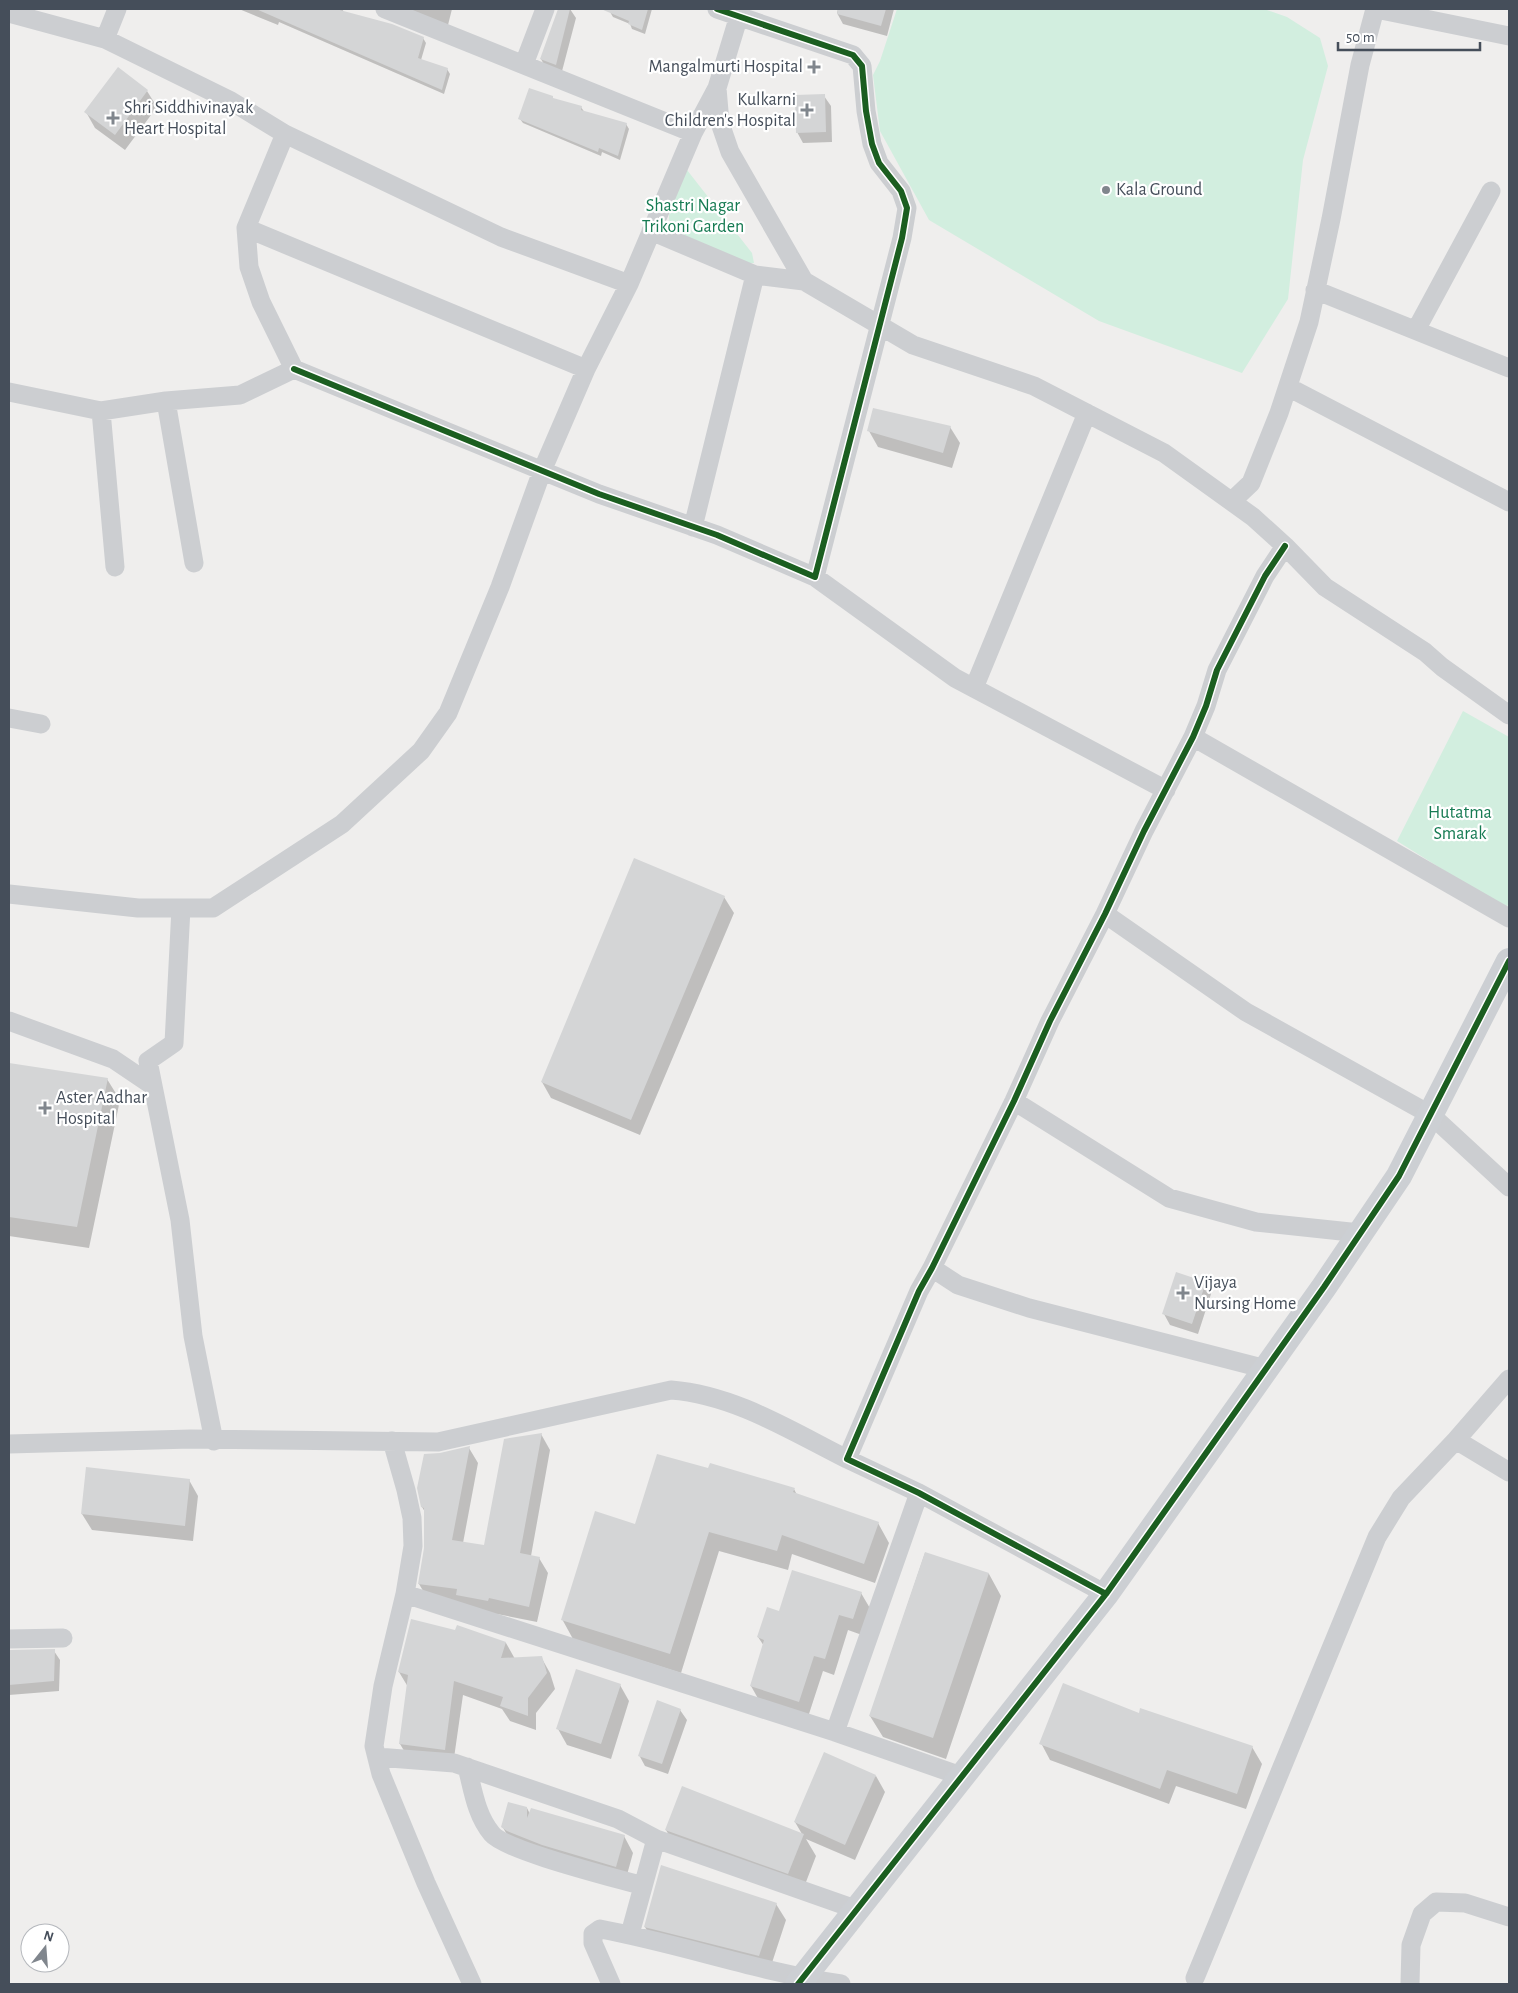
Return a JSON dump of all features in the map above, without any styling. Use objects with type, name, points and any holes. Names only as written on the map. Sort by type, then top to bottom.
[{"type":"street","points":[[105,39],[117,9]]},
{"type":"street","points":[[385,9],[693,133]]},
{"type":"street","points":[[524,64],[545,9]]},
{"type":"street","points":[[717,9],[740,13],[853,55],[862,66],[866,111],[872,144],[879,163],[901,191],[907,208],[902,238],[815,576]]},
{"type":"street","points":[[1232,501],[1251,483],[1279,413],[1308,322],[1331,219],[1360,66],[1375,9],[1509,36]]},
{"type":"street","points":[[9,13],[105,39],[231,100],[285,134],[501,237],[630,284]]},
{"type":"street","points":[[9,894],[138,908],[214,908],[342,824],[421,750],[448,713],[500,587],[542,471],[586,369],[630,284],[693,133],[717,88],[740,13]]},
{"type":"street","points":[[717,88],[720,123],[730,152],[804,281]]},
{"type":"street","points":[[285,134],[246,228],[250,267],[261,302],[294,369],[599,494],[717,535],[815,576],[955,678],[1166,790]]},
{"type":"street","points":[[1416,330],[1491,191]]},
{"type":"street","points":[[246,228],[586,369]]},
{"type":"street","points":[[651,231],[755,275],[804,281],[913,345],[1034,386],[1164,453],[1253,517],[1285,546],[1325,587],[1425,652],[1442,667],[1509,715]]},
{"type":"street","points":[[693,527],[755,275]]},
{"type":"street","points":[[1315,290],[1509,368]]},
{"type":"street","points":[[9,392],[101,411],[166,401],[240,395],[294,369]]},
{"type":"street","points":[[1288,387],[1509,502]]},
{"type":"street","points":[[166,401],[194,562]]},
{"type":"street","points":[[101,411],[115,567]]},
{"type":"street","points":[[974,688],[1087,413]]},
{"type":"street","points":[[847,1459],[919,1291],[1014,1101],[1050,1021],[1106,914],[1192,737],[1206,706],[1217,670],[1265,576],[1285,546]]},
{"type":"street","points":[[9,718],[41,724]]},
{"type":"street","points":[[1192,737],[1509,918]]},
{"type":"street","points":[[181,908],[174,1043],[148,1060],[180,1220],[193,1336],[214,1441]]},
{"type":"street","points":[[1106,914],[1246,1012],[1432,1115],[1509,1187]]},
{"type":"street","points":[[801,1981],[858,1910],[960,1776],[1106,1594],[1266,1369],[1399,1176],[1432,1115],[1509,961]]},
{"type":"street","points":[[9,1021],[113,1059],[153,1086]]},
{"type":"street","points":[[1014,1101],[1169,1198],[1256,1222],[1360,1233]]},
{"type":"street","points":[[932,1268],[958,1285],[1029,1308],[1266,1369]]},
{"type":"street","points":[[1195,1978],[1376,1536],[1401,1498],[1456,1440],[1509,1379]]},
{"type":"street","points":[[9,1444],[191,1440],[438,1442],[671,1390],[694,1392],[737,1404],[919,1493],[1106,1594]]},
{"type":"street","points":[[1456,1440],[1509,1472]]},
{"type":"street","points":[[392,1441],[412,1518],[413,1546],[405,1594],[383,1686],[374,1746],[381,1774],[426,1882],[472,1984]]},
{"type":"street","points":[[835,1732],[919,1493]]},
{"type":"street","points":[[405,1594],[835,1732],[960,1776]]},
{"type":"street","points":[[9,1639],[63,1638]]},
{"type":"street","points":[[377,1757],[430,1760],[454,1763],[467,1767],[618,1820],[656,1839],[858,1910]]},
{"type":"street","points":[[467,1767],[479,1813],[494,1836],[509,1845],[528,1852],[643,1886]]},
{"type":"street","points":[[630,1934],[656,1839]]},
{"type":"street","points":[[1410,1984],[1411,1945],[1422,1914],[1436,1902],[1465,1903],[1509,1917]]},
{"type":"street","points":[[611,1984],[593,1943],[593,1934],[600,1929],[630,1934],[801,1981],[841,1984]]},
{"type":"green space","name":"Kala Ground","points":[[897,9],[1264,9],[1287,17],[1320,38],[1328,66],[1303,160],[1288,299],[1242,373],[1099,321],[929,220],[880,131],[873,75],[880,61]]},
{"type":"green space","name":"Shastri Nagar Trikoni Garden","points":[[687,170],[752,253],[754,263],[744,263],[678,235],[673,229],[669,220],[669,213],[683,172]]},
{"type":"green space","name":"Hutatma Smarak","points":[[1463,711],[1509,737],[1509,902],[1506,909],[1397,841]]},
{"type":"building","points":[[256,9],[336,9],[392,24],[424,37],[418,58],[448,68],[442,90]]},
{"type":"building","points":[[558,9],[570,9],[556,65],[540,59]]},
{"type":"building","points":[[601,9],[648,9],[642,30],[628,24],[629,21]]},
{"type":"building","points":[[838,9],[886,9],[881,26],[837,14]]},
{"type":"building","points":[[118,67],[148,90],[115,135],[84,112]]},
{"type":"building","points":[[529,88],[553,96],[553,98],[582,106],[581,110],[627,123],[618,156],[599,148],[598,152],[518,119]]},
{"type":"building","points":[[825,94],[826,132],[796,133],[795,95]]},
{"type":"building","points":[[873,408],[951,426],[943,453],[867,431]]},
{"type":"building","points":[[634,858],[725,896],[631,1120],[541,1082]]},
{"type":"building","points":[[9,1063],[108,1078],[77,1227],[9,1217]]},
{"type":"building","points":[[1176,1272],[1206,1282],[1192,1324],[1162,1314]]},
{"type":"building","points":[[542,1433],[520,1553],[540,1557],[529,1607],[489,1598],[488,1601],[456,1595],[457,1589],[418,1584],[424,1548],[424,1508],[421,1507],[417,1488],[424,1454],[440,1453],[470,1446],[452,1540],[484,1545],[504,1439]]},
{"type":"building","points":[[657,1454],[708,1468],[710,1463],[795,1488],[793,1492],[879,1522],[864,1564],[782,1535],[777,1551],[709,1532],[670,1654],[561,1620],[595,1511],[635,1524]]},
{"type":"building","points":[[86,1467],[190,1479],[185,1526],[81,1514]]},
{"type":"building","points":[[925,1552],[989,1573],[933,1738],[869,1716]]},
{"type":"building","points":[[792,1570],[862,1592],[853,1619],[839,1615],[825,1659],[814,1656],[799,1702],[750,1686],[764,1640],[757,1637],[767,1607],[779,1611]]},
{"type":"building","points":[[411,1619],[455,1630],[457,1625],[506,1642],[501,1658],[542,1656],[547,1673],[528,1698],[528,1716],[500,1706],[503,1697],[454,1681],[445,1750],[399,1744],[408,1675],[398,1672]]},
{"type":"building","points":[[55,1649],[54,1681],[9,1685],[9,1650]]},
{"type":"building","points":[[576,1669],[621,1684],[601,1744],[556,1729]]},
{"type":"building","points":[[1063,1683],[1139,1713],[1140,1708],[1253,1746],[1237,1794],[1167,1770],[1160,1789],[1039,1744]]},
{"type":"building","points":[[657,1700],[681,1709],[662,1764],[638,1756]]},
{"type":"building","points":[[824,1752],[876,1775],[845,1845],[794,1822]]},
{"type":"building","points":[[682,1786],[804,1834],[788,1874],[665,1830]]},
{"type":"building","points":[[508,1802],[527,1807],[527,1818],[531,1808],[625,1835],[616,1867],[542,1845],[507,1831],[501,1827]]},
{"type":"building","points":[[661,1865],[777,1903],[759,1956],[644,1927]]},
{"type":"cycle path","points":[[294,369],[599,494],[717,535],[815,577],[902,238],[907,208],[901,191],[879,163],[872,144],[866,111],[862,66],[853,55],[717,9]]},
{"type":"cycle path","points":[[1106,1594],[919,1493],[847,1459],[919,1291],[1014,1101],[1050,1021],[1193,737],[1206,706],[1217,670],[1265,576],[1285,546]]},
{"type":"cycle path","points":[[798,1984],[1106,1594],[1324,1287],[1399,1176],[1509,961]]},
{"type":"place","name":"Mangalmurti Hospital","points":[[814,67]]},
{"type":"place","name":"Kulkarni Children's Hospital","points":[[807,110]]},
{"type":"place","name":"Shri Siddhivinayak Heart Hospital","points":[[113,118]]},
{"type":"place","name":"Kala Ground","points":[[1106,190]]},
{"type":"place","name":"Aster Aadhar Hospital","points":[[45,1108]]},
{"type":"place","name":"Vijaya Nursing Home","points":[[1183,1293]]}]
